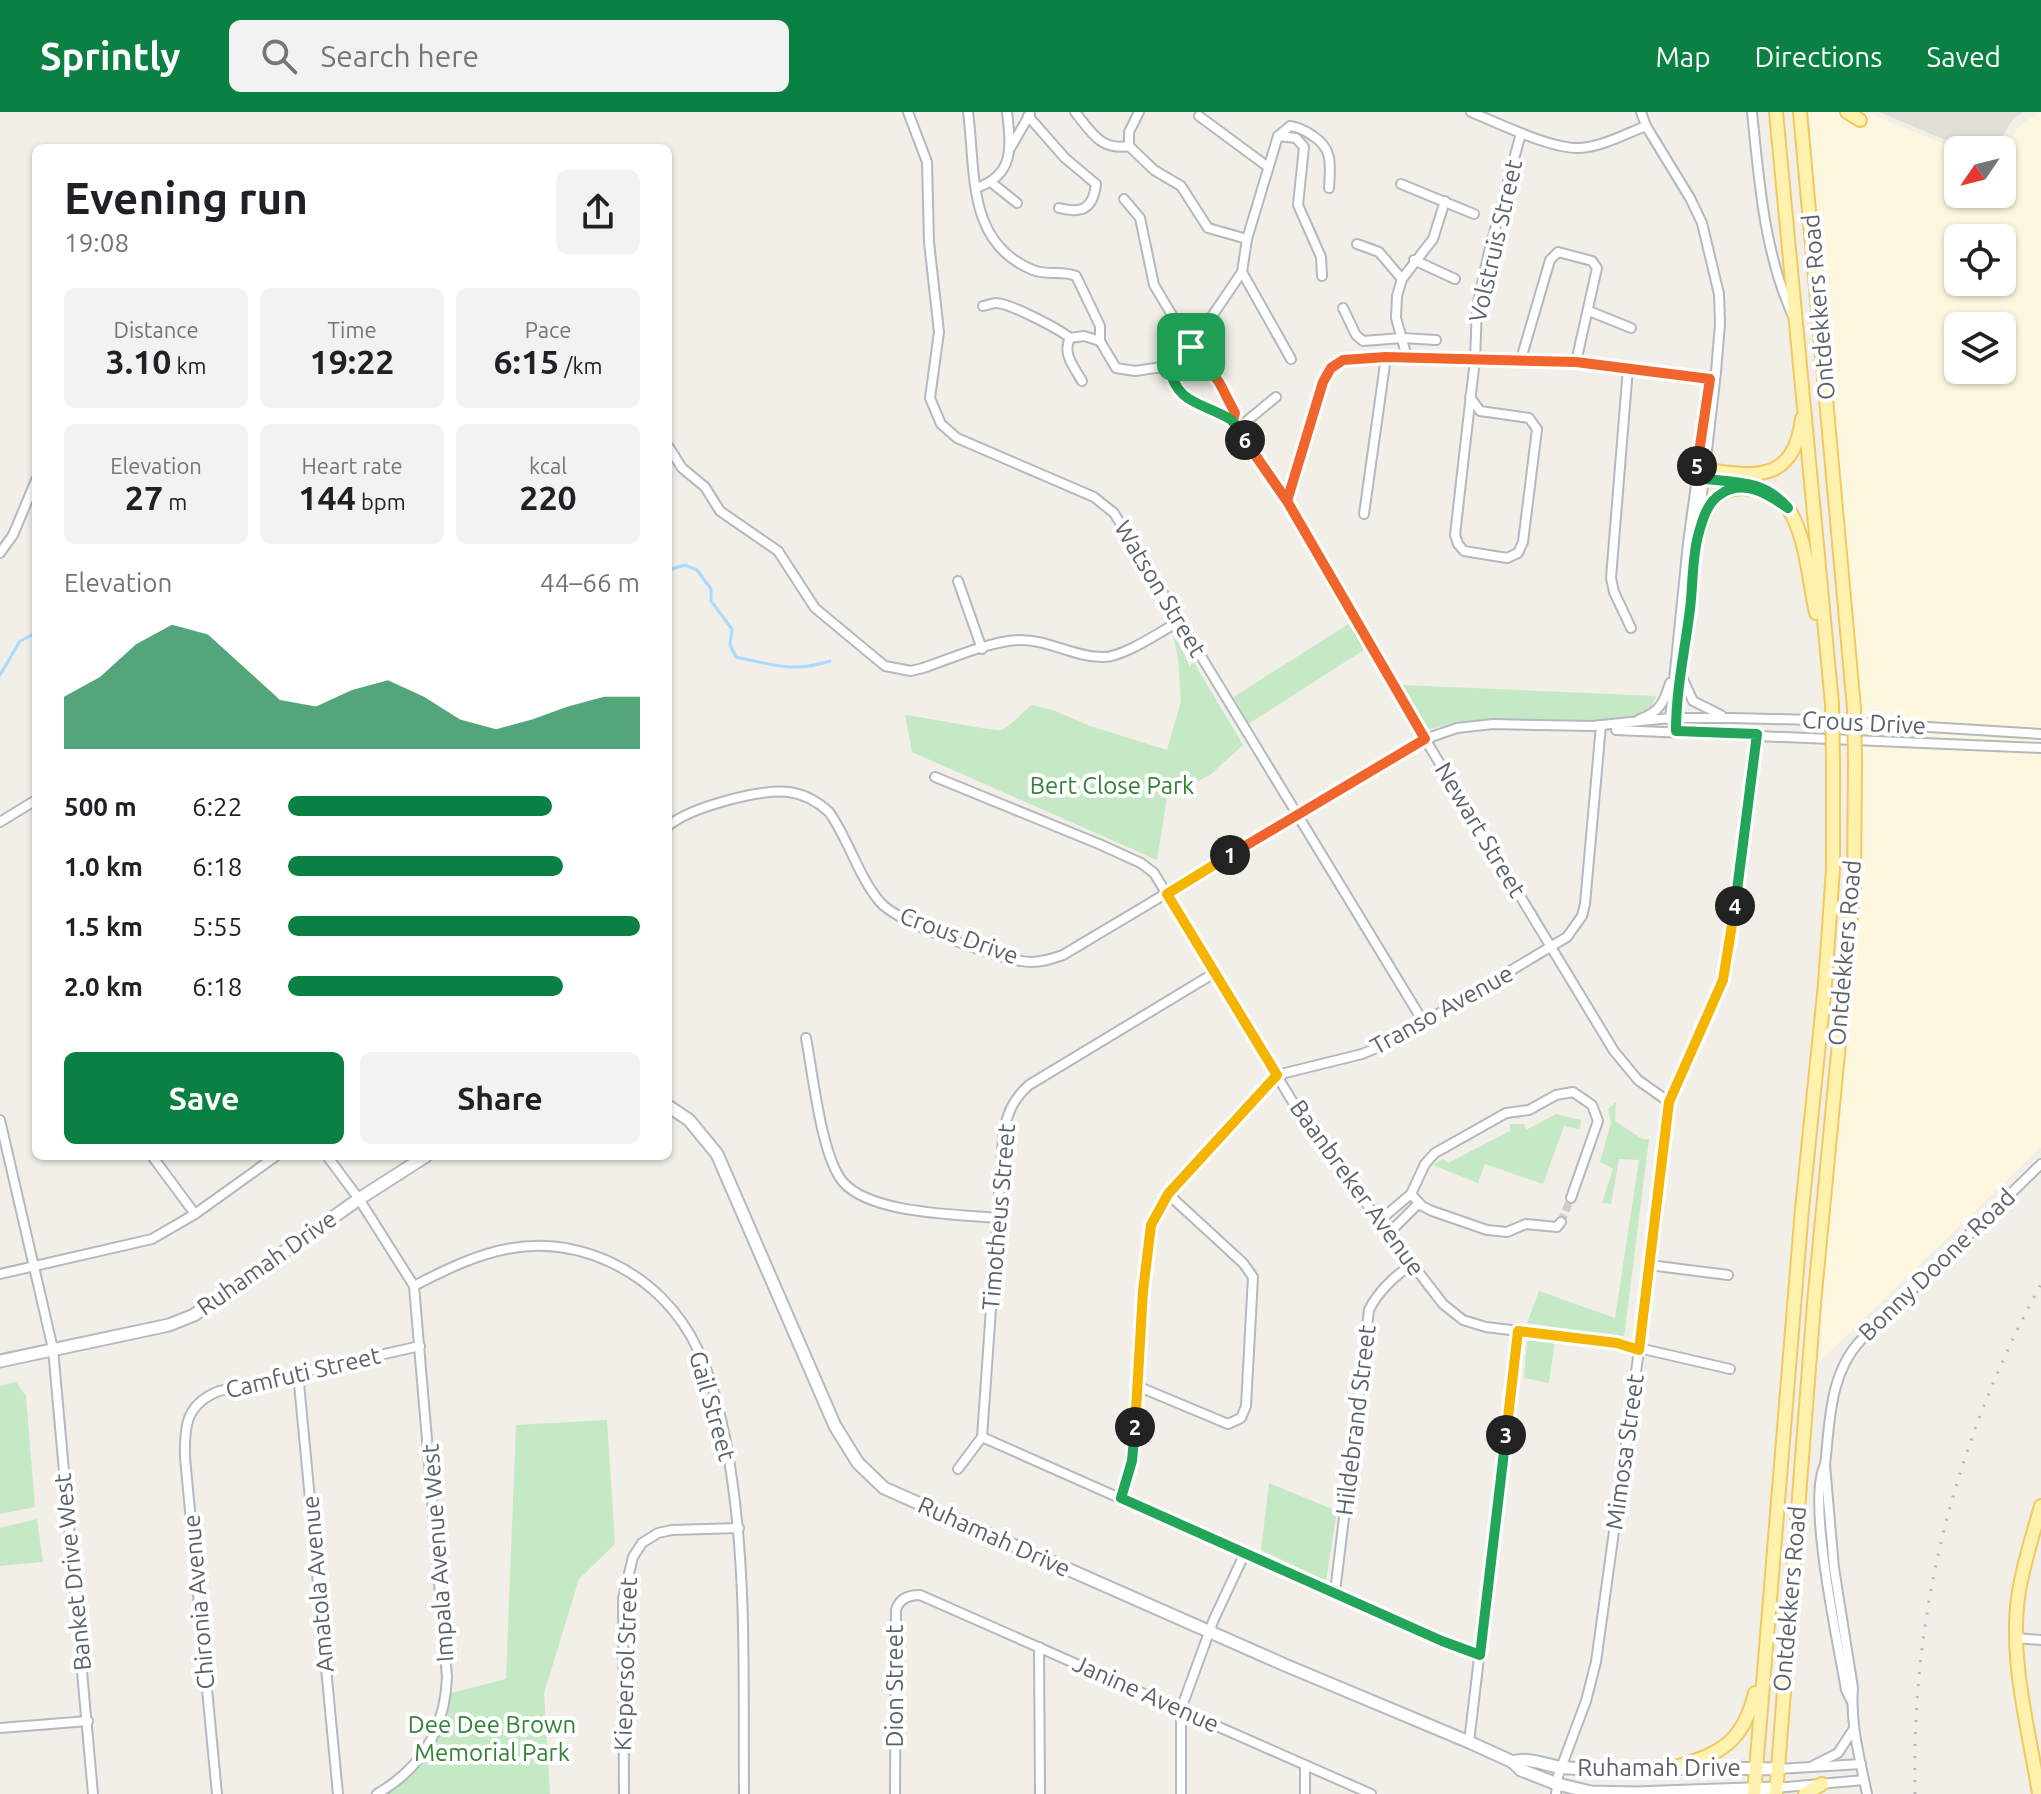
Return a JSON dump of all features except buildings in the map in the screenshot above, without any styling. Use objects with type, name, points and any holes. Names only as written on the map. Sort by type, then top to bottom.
[{"type":"main road","name":"Ontdekkers Road","points":[[1754,1791],[1833,869],[1832,704],[1776,112]]},
{"type":"main road","name":"Ontdekkers Road","points":[[1776,1791],[1828,1144],[1854,887],[1854,708],[1800,112]]},
{"type":"main road","points":[[1847,112],[1860,120]]},
{"type":"main road","points":[[1701,474],[1746,476],[1775,471],[1793,450],[1804,404]]},
{"type":"main road","points":[[1701,474],[1760,485],[1775,493],[1788,508],[1801,539],[1827,667]]},
{"type":"main road","points":[[1698,536],[1709,506],[1719,495],[1737,487],[1769,495],[1788,508]]},
{"type":"main road","points":[[2039,1794],[2017,1638],[2019,1592],[2041,1506]]},
{"type":"main road","points":[[1676,1767],[1717,1753],[1737,1736],[1750,1711],[1764,1658]]},
{"type":"main road","points":[[1805,1794],[1822,1784]]},
{"type":"street","name":"Watson Street","points":[[908,112],[927,162],[929,242],[939,332],[930,398],[937,416],[945,429],[957,438],[1105,504],[1125,527],[1424,1023]]},
{"type":"street","points":[[968,112],[976,188],[984,227],[1000,249],[1035,271],[1071,273],[1080,280],[1100,326],[1100,341],[1112,364],[1121,370],[1169,366],[1191,347],[1242,272],[1247,239],[1268,167],[1278,136],[1284,129],[1293,125],[1324,145],[1330,159],[1329,188]]},
{"type":"street","points":[[1007,112],[1011,148]]},
{"type":"street","points":[[1075,112],[1108,146],[1129,146]]},
{"type":"street","points":[[1139,112],[1129,132],[1129,146],[1154,170],[1181,186],[1208,228],[1247,239]]},
{"type":"street","points":[[1471,112],[1521,133],[1577,148],[1595,145],[1646,126]]},
{"type":"street","points":[[1641,112],[1702,223],[1720,310],[1677,672],[1673,731]]},
{"type":"street","name":"Ontdekkers Road","points":[[1752,112],[1762,207],[1779,281],[1798,328]]},
{"type":"street","points":[[976,188],[992,183],[1000,175],[1030,114],[1065,158],[1096,184],[1094,196],[1084,210],[1076,212],[1059,208]]},
{"type":"street","points":[[1199,116],[1268,167]]},
{"type":"street","name":"Volstruis Street","points":[[1470,397],[1480,411],[1529,418],[1535,425],[1537,433],[1521,549],[1514,557],[1462,549],[1455,535],[1470,397],[1475,359],[1477,307],[1521,133]]},
{"type":"street","points":[[1278,136],[1296,138],[1304,147],[1298,205],[1321,257],[1322,276]]},
{"type":"street","points":[[992,183],[1017,203]]},
{"type":"street","points":[[1401,184],[1474,214]]},
{"type":"street","points":[[1124,199],[1140,218],[1154,285],[1191,347],[1219,382],[1235,413],[1235,425]]},
{"type":"street","points":[[1407,357],[1395,312],[1402,279],[1433,239],[1445,201]]},
{"type":"street","points":[[1357,244],[1379,252],[1402,279]]},
{"type":"street","points":[[1521,359],[1549,263],[1556,253],[1589,260],[1596,265],[1589,311],[1576,362]]},
{"type":"street","points":[[1414,260],[1455,279]]},
{"type":"street","points":[[1242,272],[1291,359]]},
{"type":"street","points":[[983,306],[1005,304],[1058,329],[1070,338],[1084,336],[1100,341]]},
{"type":"street","points":[[1343,308],[1356,335],[1363,341],[1402,338],[1436,340]]},
{"type":"street","points":[[1589,311],[1631,328]]},
{"type":"street","points":[[1070,338],[1066,350],[1082,381]]},
{"type":"street","points":[[1287,501],[1315,402],[1328,372],[1343,360],[1386,357],[1521,359],[1576,362],[1710,379]]},
{"type":"street","points":[[1364,514],[1386,357]]},
{"type":"street","points":[[1620,725],[1657,712],[1677,672],[1698,536],[1710,379],[1715,364]]},
{"type":"street","points":[[1169,366],[1172,382],[1179,391],[1235,425]]},
{"type":"street","points":[[1628,368],[1611,578],[1631,628]]},
{"type":"street","points":[[1235,425],[1276,397]]},
{"type":"street","name":"Newart Street","points":[[1235,425],[1287,501],[1425,739],[1627,1068],[1669,1102]]},
{"type":"street","points":[[672,453],[678,463],[705,487],[720,511],[778,551],[815,608],[885,666],[911,671],[1015,640],[1036,641],[1105,657],[1180,621]]},
{"type":"street","points":[[0,553],[17,527],[32,490]]},
{"type":"street","points":[[958,581],[982,649]]},
{"type":"street","points":[[1677,672],[1689,696],[1698,706],[1732,718]]},
{"type":"street","name":"Crous Drive","points":[[1598,727],[1673,718],[1732,718],[2041,734]]},
{"type":"street","name":"Crous Drive","points":[[672,821],[767,792],[791,792],[806,797],[821,805],[837,824],[885,908],[960,941],[1020,961],[1039,962],[1063,955],[1425,739],[1457,728],[1493,724],[1598,727],[2041,748]]},
{"type":"street","name":"Transo Avenue","points":[[1277,1075],[1362,1054],[1424,1023],[1567,937],[1582,916],[1598,727]]},
{"type":"street","name":"Mimosa Street","points":[[1557,1789],[1596,1662],[1669,1102],[1716,1000],[1727,968],[1757,734]]},
{"type":"street","name":"Baanbreker Avenue","points":[[935,777],[1141,863],[1160,879],[1294,1104],[1388,1234],[1455,1316],[1470,1323],[1617,1343],[1730,1369]]},
{"type":"street","points":[[0,822],[32,802]]},
{"type":"street","name":"Timotheus Street","points":[[982,1437],[1006,1118],[1029,1085],[1216,972]]},
{"type":"street","points":[[806,1038],[829,1153],[837,1174],[851,1189],[877,1204],[998,1218]]},
{"type":"street","points":[[1121,1498],[1132,1461],[1151,1225],[1168,1194],[1277,1075]]},
{"type":"street","points":[[1379,1221],[1411,1194],[1425,1164],[1435,1153],[1506,1113],[1529,1110],[1556,1095],[1573,1092],[1592,1105],[1598,1121],[1571,1198]]},
{"type":"street","name":"Ruhamah Drive","points":[[672,1109],[696,1127],[717,1154],[831,1418],[858,1463],[884,1488],[1469,1742],[1513,1762],[1521,1770],[1557,1789],[1635,1793],[1776,1791],[1864,1780]]},
{"type":"street","name":"Banket Drive West","points":[[0,1120],[53,1349],[93,1794]]},
{"type":"street","points":[[155,1160],[195,1214]]},
{"type":"street","points":[[0,1274],[152,1239],[195,1214],[270,1160]]},
{"type":"street","points":[[330,1160],[359,1199],[414,1286]]},
{"type":"street","name":"Ruhamah Drive","points":[[0,1361],[169,1325],[194,1315],[420,1160]]},
{"type":"street","name":"Bonny Doone Road","points":[[1867,1794],[1827,1579],[1820,1487],[1839,1376],[1854,1347],[1973,1227],[2041,1164]]},
{"type":"street","points":[[1137,1386],[1228,1424],[1241,1418],[1246,1406],[1253,1277],[1243,1263],[1168,1194]]},
{"type":"street","points":[[1411,1194],[1432,1211],[1487,1230],[1503,1232],[1526,1224],[1557,1227],[1561,1222]]},
{"type":"street","points":[[1388,1234],[1419,1203]]},
{"type":"street","name":"Gail Street","points":[[414,1286],[458,1263],[519,1245],[574,1249],[633,1272],[654,1289],[682,1323],[698,1351],[727,1443],[739,1528],[743,1574],[744,1794]]},
{"type":"street","name":"Hildebrand Street","points":[[1335,1592],[1369,1310],[1402,1271],[1412,1265]]},
{"type":"street","points":[[1649,1265],[1728,1275]]},
{"type":"street","name":"Impala Avenue West","points":[[377,1794],[420,1760],[433,1741],[447,1696],[447,1664],[414,1286]]},
{"type":"street","points":[[1469,1742],[1518,1331]]},
{"type":"street","name":"Camfuti Street","points":[[193,1411],[206,1397],[219,1391],[420,1346]]},
{"type":"street","name":"Amatola Avenue","points":[[298,1373],[338,1794]]},
{"type":"street","name":"Chironia Avenue","points":[[193,1411],[184,1433],[185,1458],[217,1794]]},
{"type":"street","points":[[958,1469],[982,1437],[1442,1641],[1480,1655]]},
{"type":"street","name":"Kiepersol Street","points":[[624,1794],[623,1598],[633,1557],[642,1543],[658,1533],[739,1528]]},
{"type":"street","points":[[1181,1794],[1181,1709],[1210,1631],[1245,1553]]},
{"type":"street","name":"Janine Avenue","points":[[920,1595],[1371,1794]]},
{"type":"street","name":"Dion Street","points":[[895,1794],[896,1610],[906,1597],[920,1595]]},
{"type":"street","points":[[2017,1638],[2041,1640]]},
{"type":"street","points":[[1039,1647],[1040,1794]]},
{"type":"street","points":[[0,1728],[88,1721]]},
{"type":"street","name":"Ruhamah Drive","points":[[1806,1769],[1838,1753],[1854,1728]]},
{"type":"street","name":"Ruhamah Drive","points":[[1513,1762],[1523,1760],[1561,1768],[1806,1769],[1861,1764]]},
{"type":"street","points":[[1305,1765],[1305,1794]]},
{"type":"shaded area","points":[[1809,112],[1864,112],[1944,144],[1944,208],[2016,208],[2016,136],[2013,136],[2019,126],[2041,112],[2041,1147],[1819,1362],[1860,740]]},
{"type":"shaded area","points":[[1879,112],[2023,112],[2013,119],[2003,136],[1944,136],[1944,139]]},
{"type":"green space","points":[[1350,623],[1364,650],[1248,724],[1232,698]]},
{"type":"green space","name":"Bert Close Park","points":[[1172,630],[1190,667],[1193,661],[1243,745],[1210,775],[1167,797],[1157,860],[912,752],[905,715],[1001,730],[1031,705],[1167,750],[1181,701],[1178,658]]},
{"type":"green space","points":[[1402,685],[1656,696],[1649,712],[1617,721],[1458,722],[1426,730]]},
{"type":"green space","points":[[1616,1102],[1615,1121],[1642,1139],[1649,1139],[1624,1337],[1527,1323],[1539,1291],[1615,1318],[1639,1160],[1619,1159],[1611,1204],[1602,1203],[1613,1169],[1600,1162],[1611,1123],[1608,1109]]},
{"type":"green space","points":[[1556,1114],[1581,1120],[1580,1129],[1564,1126],[1543,1184],[1485,1164],[1478,1183],[1433,1165],[1443,1159],[1448,1163],[1510,1131],[1510,1124],[1524,1124],[1526,1130]]},
{"type":"green space","points":[[1538,1335],[1555,1340],[1549,1383],[1524,1378],[1527,1342]]},
{"type":"green space","points":[[16,1382],[26,1396],[35,1507],[0,1514],[0,1386]]},
{"type":"green space","name":"Dee Dee Brown Memorial Park","points":[[607,1420],[615,1544],[579,1579],[544,1693],[550,1794],[385,1794],[413,1770],[433,1735],[447,1694],[506,1679],[516,1425]]},
{"type":"green space","points":[[1269,1483],[1337,1511],[1326,1581],[1261,1550]]},
{"type":"green space","points":[[37,1519],[43,1562],[0,1566],[0,1528]]},
{"type":"waterway","points":[[672,569],[685,565],[697,570],[711,589],[711,601],[732,629],[730,645],[736,657],[794,667],[830,661]]},
{"type":"waterway","points":[[0,675],[20,641],[32,635]]},
{"type":"tunnel","points":[[1561,1222],[1571,1198]]},
{"type":"railway","points":[[1915,1794],[1921,1660],[1930,1594],[1944,1530],[1984,1405],[2010,1344],[2041,1284]]},
{"type":"route","points":[[1191,347],[1169,366],[1175,388],[1190,400],[1233,421],[1287,501],[1315,402],[1331,368],[1352,358],[1407,357],[1576,362],[1710,379],[1697,468],[1705,469],[1705,479],[1760,485],[1775,493],[1788,508],[1769,495],[1737,487],[1719,495],[1709,506],[1698,536],[1679,681],[1676,731],[1757,734],[1727,968],[1716,1000],[1669,1102],[1639,1350],[1617,1343],[1518,1331],[1480,1655],[1121,1498],[1132,1461],[1143,1291],[1151,1225],[1168,1194],[1277,1075],[1167,894],[1425,739],[1287,501],[1237,429],[1233,421],[1235,413],[1219,382],[1191,347]]}]
